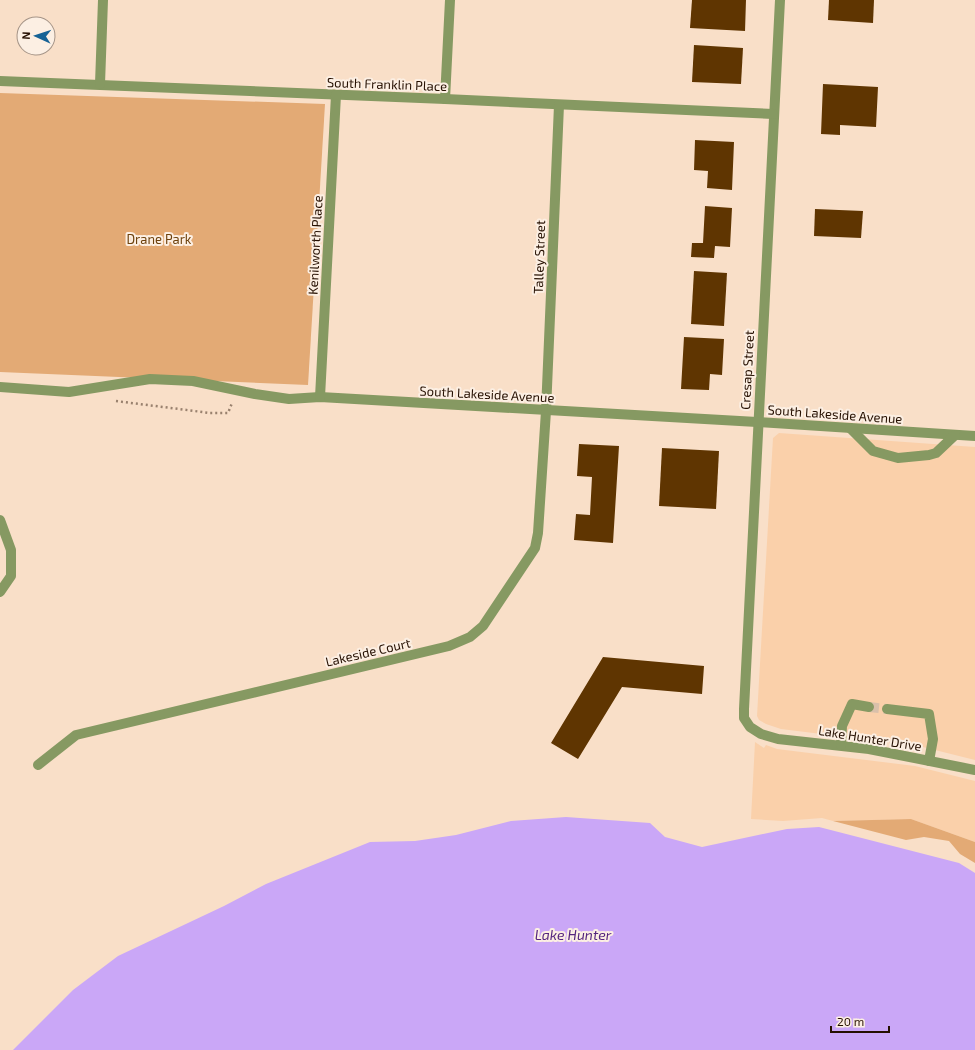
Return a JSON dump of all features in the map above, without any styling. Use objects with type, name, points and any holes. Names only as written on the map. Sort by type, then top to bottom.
[{"type":"street","points":[[100,84],[103,0]]},
{"type":"street","points":[[445,99],[450,0]]},
{"type":"street","name":"Cresap Street","points":[[761,734],[750,727],[744,718],[744,709],[757,422],[780,0]]},
{"type":"street","name":"South Franklin Place","points":[[0,81],[100,84],[774,114]]},
{"type":"street","name":"Kenilworth Place","points":[[320,397],[336,95]]},
{"type":"street","name":"Talley Street","points":[[546,411],[559,105]]},
{"type":"street","name":"South Lakeside Avenue","points":[[0,387],[69,392],[150,379],[193,381],[289,398],[320,397],[975,436]]},
{"type":"street","name":"Lakeside Court","points":[[38,766],[76,735],[449,646],[470,637],[483,626],[535,548],[538,533],[546,411]]},
{"type":"street","points":[[850,428],[873,451],[898,458],[936,453],[955,435]]},
{"type":"street","points":[[0,520],[11,550],[11,576],[0,592]]},
{"type":"street","points":[[841,745],[842,726],[852,704],[869,706]]},
{"type":"street","points":[[887,709],[929,714],[932,740],[929,761]]},
{"type":"street","name":"Lake Hunter Drive","points":[[761,734],[778,739],[869,749],[975,770]]},
{"type":"path","points":[[115,401],[210,413],[228,413],[238,390]]},
{"type":"shaded area","points":[[779,433],[975,447],[975,760],[919,746],[781,729],[759,720],[757,716],[773,438]]},
{"type":"shaded area","points":[[755,742],[764,748],[766,745],[777,749],[915,766],[975,781],[975,842],[911,819],[833,821],[822,818],[783,821],[751,819]]},
{"type":"green space","name":"Drane Park","points":[[0,93],[325,104],[308,385],[0,372]]},
{"type":"green space","points":[[911,819],[975,842],[975,863],[960,854],[949,841],[924,837],[906,840],[833,821]]},
{"type":"water","name":"Lake Hunter","points":[[566,817],[650,823],[665,837],[702,847],[787,829],[819,827],[959,863],[975,873],[975,1050],[13,1050],[73,990],[118,956],[224,906],[266,884],[370,842],[415,841],[456,835],[511,821]]},
{"type":"building","points":[[692,0],[746,0],[745,31],[690,28]]},
{"type":"building","points":[[829,0],[874,0],[873,23],[828,20]]},
{"type":"building","points":[[694,45],[743,48],[741,84],[692,82]]},
{"type":"building","points":[[823,84],[878,87],[876,127],[840,125],[840,135],[821,134]]},
{"type":"building","points":[[695,140],[734,142],[732,190],[707,188],[708,171],[694,170]]},
{"type":"building","points":[[705,206],[732,208],[730,247],[715,246],[714,258],[691,257],[692,243],[703,243]]},
{"type":"building","points":[[815,209],[863,211],[861,238],[814,236]]},
{"type":"building","points":[[694,271],[727,273],[724,326],[691,324]]},
{"type":"building","points":[[684,337],[724,339],[722,375],[710,374],[709,390],[681,389]]},
{"type":"building","points":[[579,444],[619,446],[613,543],[574,540],[576,514],[590,515],[592,477],[577,476]]},
{"type":"building","points":[[662,448],[719,451],[716,509],[659,506]]},
{"type":"building","points":[[603,657],[704,666],[702,694],[622,687],[578,759],[551,743]]},
{"type":"tunnel","points":[[869,707],[887,709]]}]
